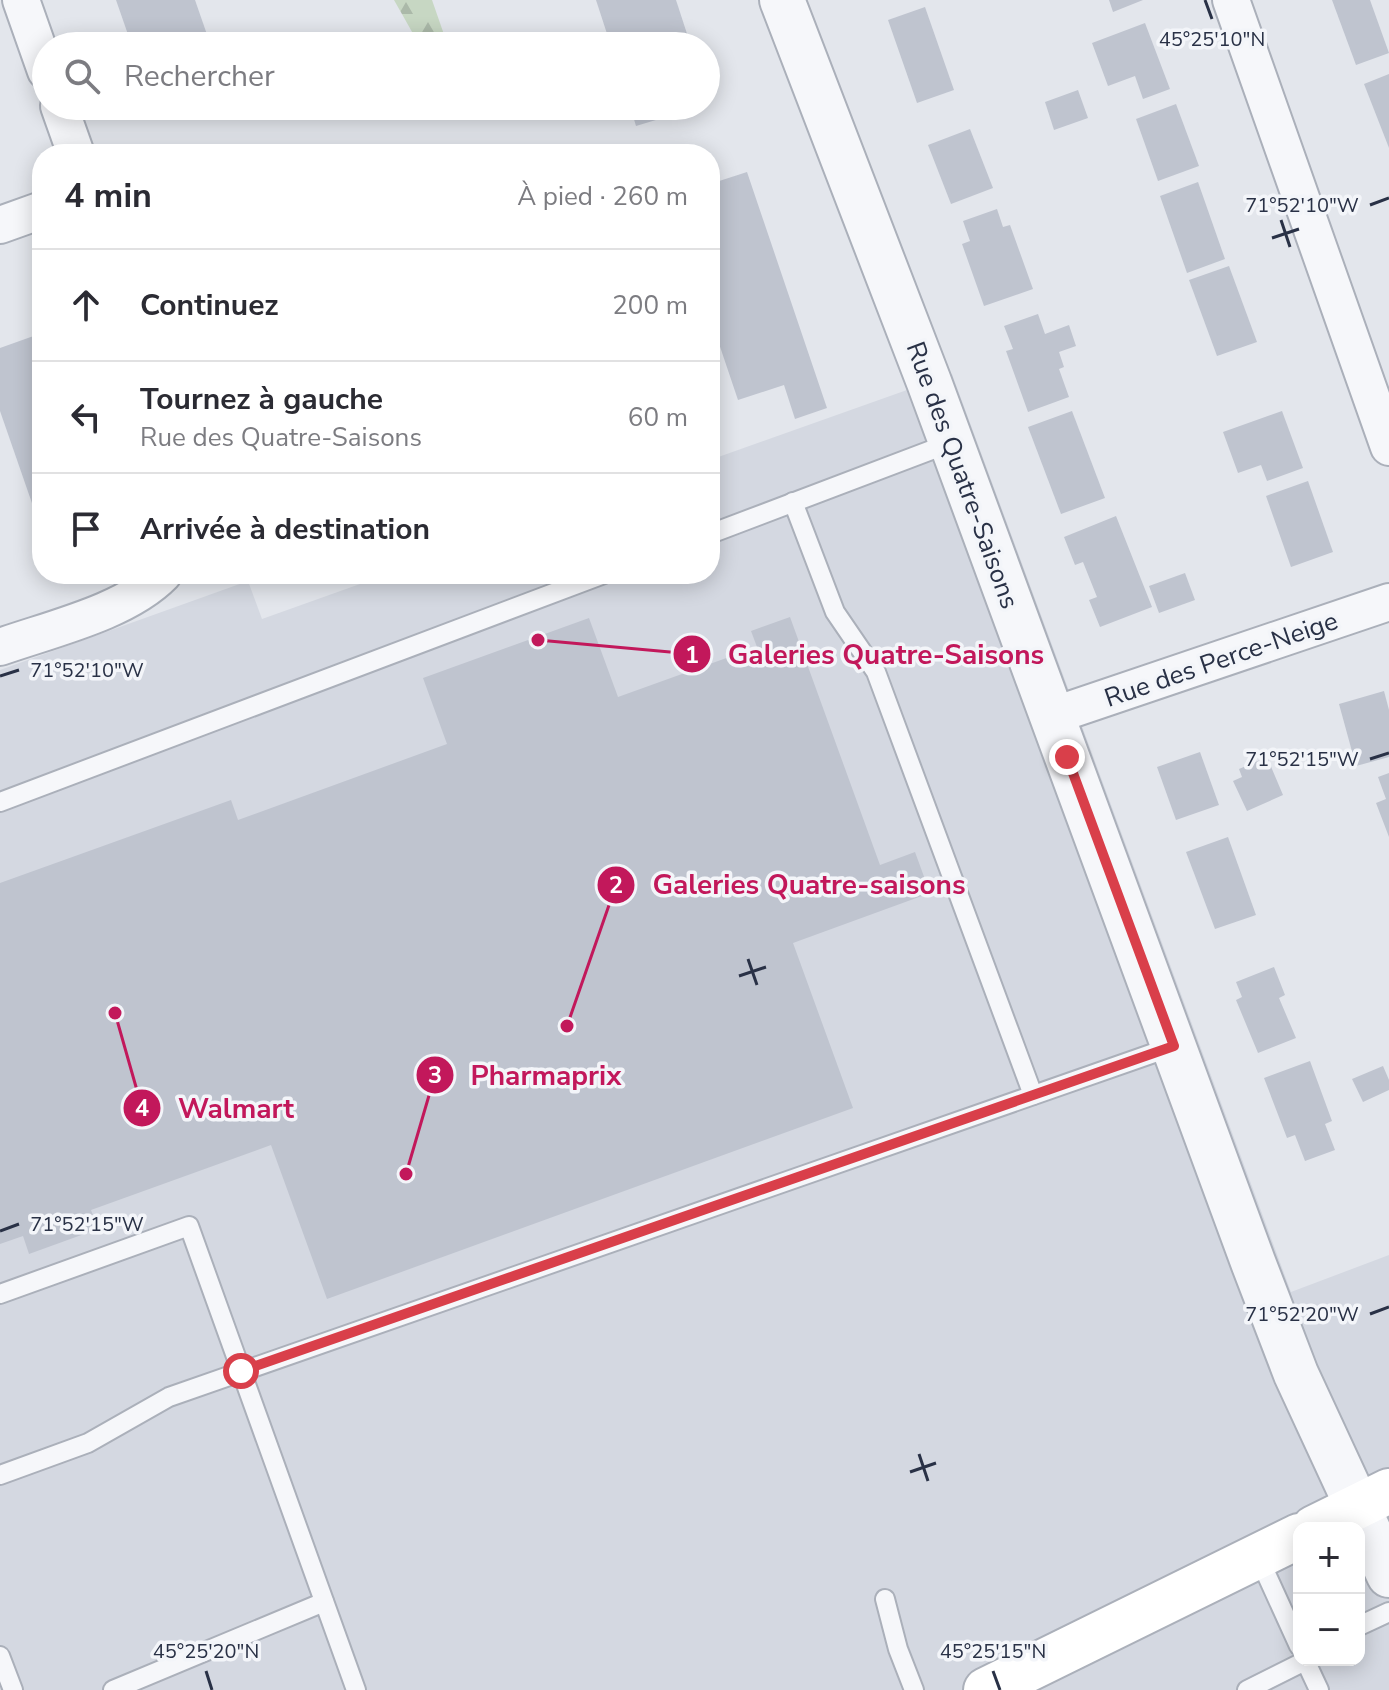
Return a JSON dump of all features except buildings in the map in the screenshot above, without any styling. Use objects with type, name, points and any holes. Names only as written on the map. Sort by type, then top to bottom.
[{"type":"main road","points":[[1326,1522],[1373,1499]]},
{"type":"main road","points":[[986,1690],[1293,1539]]},
{"type":"street","points":[[21,0],[32,32]]},
{"type":"street","name":"Rue des Quatre-Saisons","points":[[782,0],[823,102],[1296,1374],[1373,1499],[1389,1575]]},
{"type":"street","points":[[1231,0],[1389,447]]},
{"type":"street","points":[[64,120],[72,144]]},
{"type":"street","points":[[0,225],[32,214]]},
{"type":"street","points":[[0,647],[125,602],[152,584]]},
{"type":"street","name":"Rue des Perce-Neige","points":[[1052,716],[1389,602]]},
{"type":"lane","points":[[720,530],[950,443]]},
{"type":"lane","points":[[793,502],[835,612],[876,672],[1033,1095]]},
{"type":"lane","points":[[0,802],[578,584]]},
{"type":"lane","points":[[0,1475],[88,1443],[169,1397],[1174,1046]]},
{"type":"lane","points":[[0,1294],[189,1226],[356,1690]]},
{"type":"lane","points":[[1258,1556],[1293,1633]]},
{"type":"lane","points":[[885,1599],[898,1649],[914,1690]]},
{"type":"lane","points":[[113,1690],[324,1602]]},
{"type":"lane","points":[[1365,1623],[1389,1612]]},
{"type":"lane","points":[[0,1656],[13,1690]]},
{"type":"lane","points":[[1247,1690],[1293,1663]]},
{"type":"lane","points":[[1308,1666],[1319,1690]]},
{"type":"shaded area","points":[[952,374],[1291,1292],[1389,1255],[1389,1690],[0,1690],[0,670],[240,584],[249,584],[262,619],[360,584],[720,584],[720,456]]},
{"type":"green space","points":[[394,0],[432,0],[443,32],[412,32]]},
{"type":"place","name":"Galeries Quatre-Saisons","points":[[538,640]]},
{"type":"place","name":"Walmart","points":[[115,1013]]},
{"type":"place","name":"Galeries Quatre-saisons","points":[[567,1026]]},
{"type":"place","name":"Pharmaprix","points":[[406,1174]]},
{"type":"route","points":[[241,1371],[1174,1046],[1067,757]]}]
